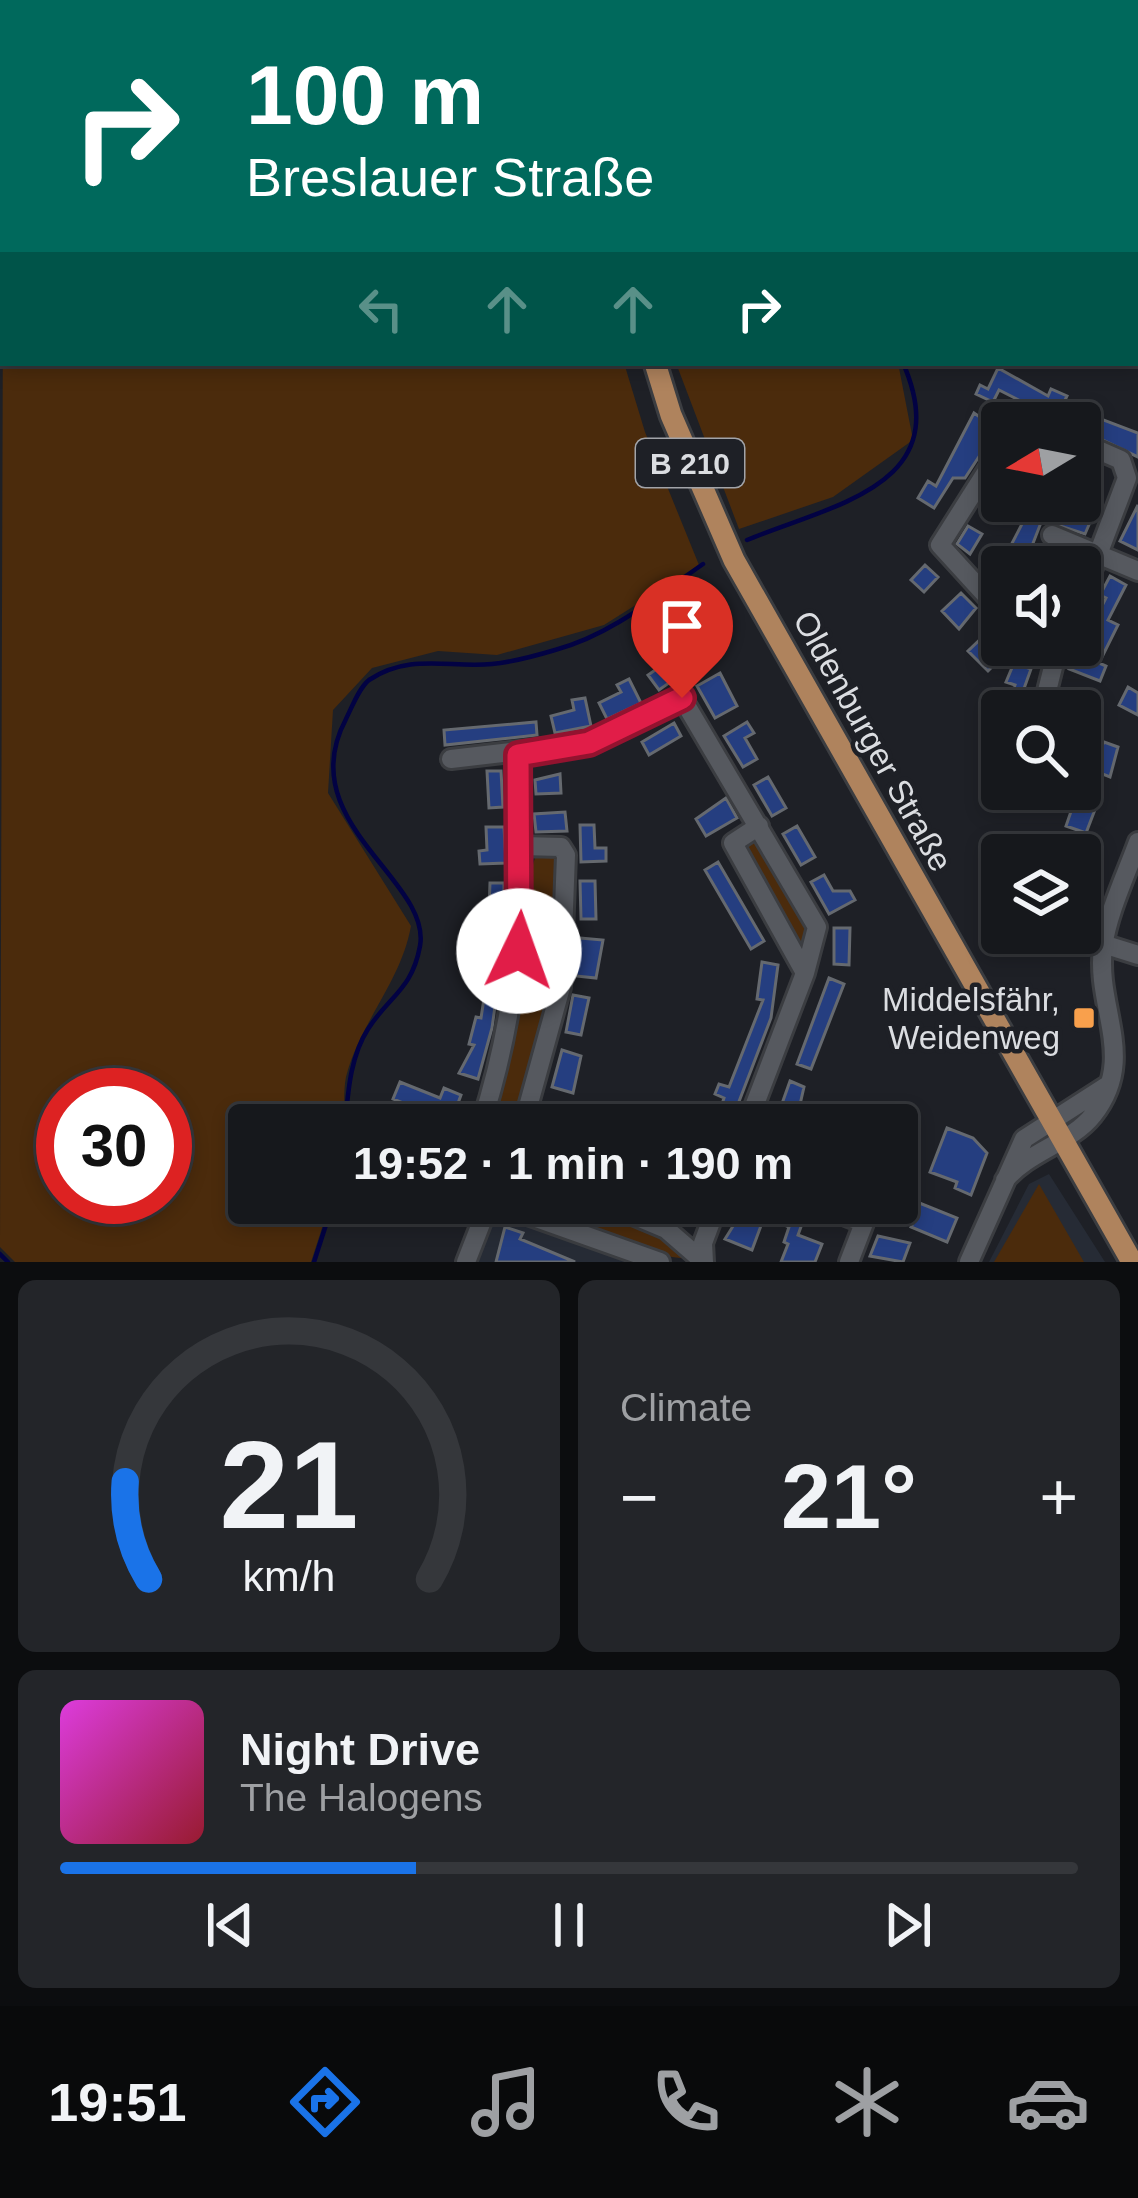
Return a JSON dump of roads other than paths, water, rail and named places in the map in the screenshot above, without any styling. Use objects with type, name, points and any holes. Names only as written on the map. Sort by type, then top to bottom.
[{"type":"main road","name":"Oldenburger Straße","points":[[656,366],[670,415],[734,560],[1132,1262]]},
{"type":"street","points":[[1101,451],[1121,460],[1126,469],[1101,554],[1138,571]]},
{"type":"street","points":[[981,480],[940,545],[981,590]]},
{"type":"street","points":[[1052,535],[1080,546]]},
{"type":"street","points":[[451,759],[518,755],[589,743],[682,698],[817,927],[806,973],[756,1104]]},
{"type":"street","points":[[487,1104],[512,1021],[522,916],[518,755]]},
{"type":"street","points":[[759,826],[733,844],[806,973]]},
{"type":"street","points":[[969,1262],[1024,1139],[1056,1129],[1112,1082],[1117,1044],[1103,944],[1138,842]]},
{"type":"street","points":[[522,846],[561,847],[566,855],[561,988],[529,1104]]},
{"type":"street","points":[[1103,944],[1138,955]]},
{"type":"street","points":[[466,1262],[482,1224]]},
{"type":"street","points":[[551,1224],[660,1262]]},
{"type":"street","points":[[653,1224],[704,1262]]},
{"type":"street","points":[[704,1262],[703,1243],[710,1224]]},
{"type":"street","points":[[849,1262],[864,1224]]},
{"type":"waterway","points":[[747,540],[849,501],[900,464],[914,437],[915,404],[904,366]]},
{"type":"waterway","points":[[348,1104],[362,1040],[406,983],[420,946],[418,922],[406,897],[348,819],[336,789],[334,756],[362,688],[399,667],[500,663],[576,643],[632,614],[703,564]]},
{"type":"waterway","points":[[314,1262],[326,1224]]},
{"type":"waterway","points":[[0,1254],[8,1262]]},
{"type":"place","name":"Middelsfähr, Weidenweg","points":[[1084,1018]]}]
